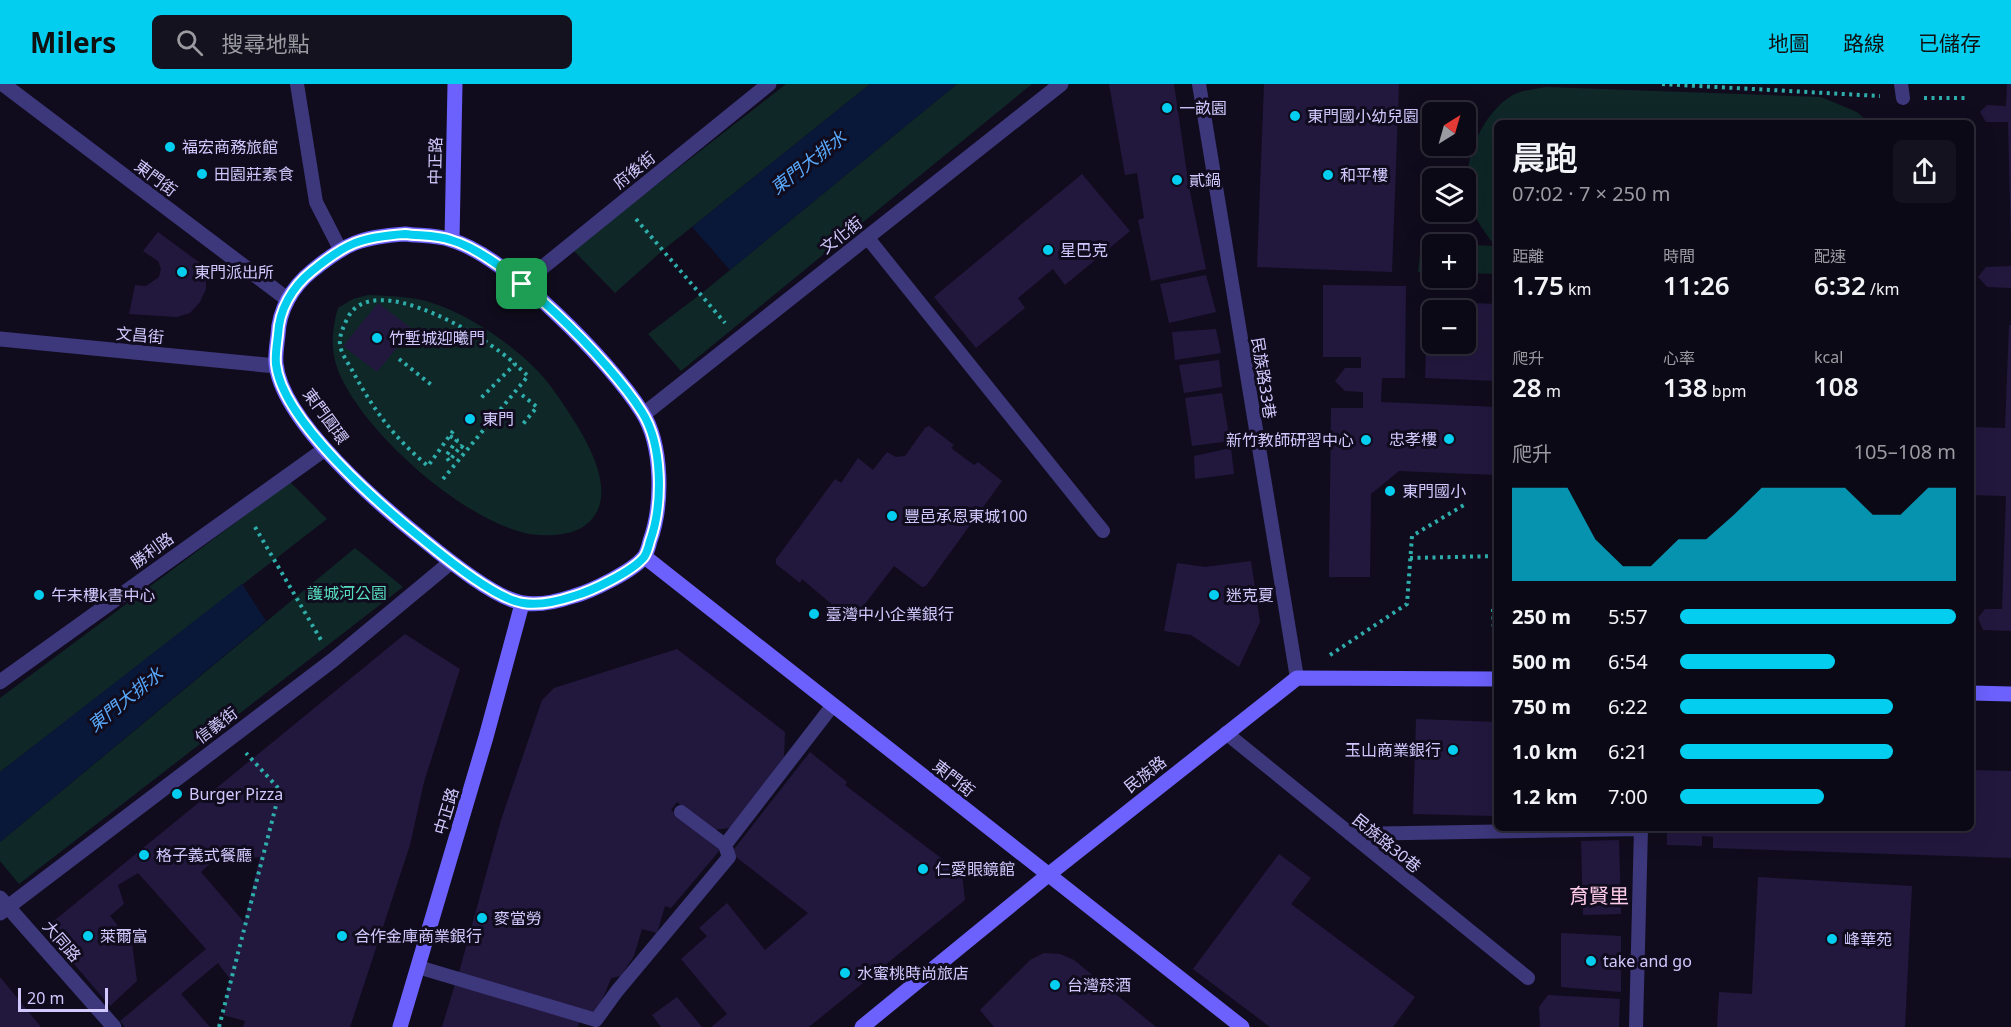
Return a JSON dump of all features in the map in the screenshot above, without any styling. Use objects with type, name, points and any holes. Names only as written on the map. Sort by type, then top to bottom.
[{"type":"street","name":"東門街","points":[[3,84],[287,300]]},
{"type":"street","name":"中正路","points":[[452,240],[455,84]]},
{"type":"street","name":"府後街","points":[[522,284],[768,84]]},
{"type":"street","name":"文化街","points":[[644,414],[1061,84]]},
{"type":"street","name":"東門圓環","points":[[405,234],[452,240],[494,262],[522,284],[598,356],[644,414],[656,454],[660,488],[657,523],[645,556],[608,583],[579,595],[552,602],[522,603],[483,584],[451,562],[381,506],[325,449],[292,404],[276,366],[278,326],[287,300],[302,279],[340,249],[372,236],[405,234]]},
{"type":"street","name":"文昌街","points":[[0,339],[276,366]]},
{"type":"street","name":"勝利路","points":[[0,682],[325,449]]},
{"type":"street","name":"東門街","points":[[645,556],[1242,1027]]},
{"type":"street","name":"信義街","points":[[2,906],[333,660],[451,562]]},
{"type":"street","name":"中正路","points":[[400,1027],[486,737],[522,603]]},
{"type":"street","points":[[1297,678],[1494,679]]},
{"type":"street","name":"民族路","points":[[862,1027],[1047,875],[1297,678]]},
{"type":"street","points":[[1974,693],[2011,694]]},
{"type":"street","name":"大同路","points":[[2,906],[114,1027]]},
{"type":"lane","points":[[297,84],[316,202],[340,249]]},
{"type":"lane","name":"民族路33巷","points":[[1199,84],[1297,678]]},
{"type":"lane","points":[[867,237],[1103,531]]},
{"type":"lane","points":[[725,845],[833,705]]},
{"type":"lane","name":"民族路30巷","points":[[1226,733],[1528,978]]},
{"type":"lane","points":[[418,967],[595,1024],[617,991],[729,857],[725,845],[681,812]]},
{"type":"lane","points":[[1350,834],[1496,831]]},
{"type":"lane","points":[[1636,1027],[1641,831]]},
{"type":"path","points":[[1662,84],[1902,91],[1968,99]]},
{"type":"path","points":[[633,215],[731,330]]},
{"type":"path","points":[[443,478],[528,376],[469,331],[433,312],[379,301],[363,304],[351,312],[341,332],[340,347],[369,401],[398,441],[428,466],[453,431]]},
{"type":"path","points":[[399,359],[434,387]]},
{"type":"path","points":[[481,398],[515,364]]},
{"type":"path","points":[[522,395],[537,407],[523,424]]},
{"type":"path","points":[[450,436],[457,440],[446,456],[449,461],[461,446],[466,450]]},
{"type":"path","points":[[1297,678],[1407,604],[1412,536],[1464,505]]},
{"type":"path","points":[[265,544],[326,648]]},
{"type":"path","points":[[1410,558],[1494,556]]},
{"type":"path","points":[[1493,609],[1494,626]]},
{"type":"path","points":[[219,1027],[280,790],[231,737]]},
{"type":"green space","points":[[786,84],[870,84],[662,251],[615,293],[573,250]]},
{"type":"green space","points":[[957,84],[1032,84],[681,371],[648,334],[702,293]]},
{"type":"green space","points":[[1547,87],[1821,97],[1857,112],[1866,120],[1494,120],[1494,245],[1476,217],[1476,168],[1469,168],[1470,160],[1471,156],[1476,156],[1476,141],[1489,117],[1499,105],[1515,94]]},
{"type":"green space","points":[[1421,243],[1422,243],[1422,272],[1418,272]]},
{"type":"green space","points":[[1476,245],[1494,246],[1494,274],[1476,273]]},
{"type":"green space","name":"東門","points":[[368,295],[419,299],[450,310],[499,338],[542,375],[584,438],[594,458],[600,478],[601,496],[596,513],[583,527],[569,533],[536,535],[496,523],[442,489],[390,444],[350,394],[338,370],[334,355],[333,331],[338,308],[353,299]]},
{"type":"green space","name":"護城河公園","points":[[290,482],[327,519],[0,772],[0,698]]},
{"type":"green space","name":"護城河公園","points":[[355,548],[403,587],[19,884],[0,861],[0,842]]},
{"type":"water","name":"東門大排水","points":[[870,84],[957,84],[730,270],[692,227]]},
{"type":"water","name":"東門大排水","points":[[242,584],[266,621],[0,842],[0,772]]},
{"type":"building","points":[[1109,84],[1174,84],[1189,187],[1206,269],[1151,281],[1138,220],[1144,218],[1137,173],[1125,175]]},
{"type":"building","name":"和平樓","points":[[1264,84],[1399,84],[1392,272],[1257,267]]},
{"type":"building","points":[[2007,84],[2011,84],[2011,247],[2008,122],[1986,122],[1980,112],[1987,105],[2006,106]]},
{"type":"building","name":"星巴克","points":[[1082,174],[1130,231],[1065,285],[1053,269],[1018,298],[1025,308],[976,348],[934,297]]},
{"type":"building","name":"東門派出所","points":[[158,232],[200,263],[206,276],[206,289],[200,302],[190,313],[177,317],[129,314],[135,285],[146,286],[159,277],[161,269],[158,261],[143,251]]},
{"type":"building","points":[[2011,266],[2011,288],[1987,287],[1978,277],[1986,267]]},
{"type":"building","points":[[1206,275],[1216,312],[1169,323],[1160,284]]},
{"type":"building","name":"新竹教師研習中心","points":[[1323,285],[1406,286],[1405,378],[1382,378],[1381,402],[1494,407],[1494,475],[1399,471],[1371,494],[1370,577],[1329,577],[1331,408],[1363,408],[1363,392],[1345,391],[1335,381],[1345,368],[1361,368],[1361,357],[1323,357]]},
{"type":"building","name":"竹塹城迎曦門","points":[[378,303],[412,329],[377,372],[343,346]]},
{"type":"building","points":[[1476,303],[1494,304],[1494,381],[1425,378],[1426,354],[1476,354]]},
{"type":"building","points":[[2009,325],[2011,325],[2011,631],[1983,630],[1978,618],[1985,609],[2002,609],[2006,496],[1974,495],[1974,427],[2005,428]]},
{"type":"building","points":[[1216,329],[1221,353],[1175,360],[1172,332]]},
{"type":"building","points":[[1219,360],[1222,387],[1184,393],[1179,365]]},
{"type":"building","points":[[1222,393],[1230,441],[1192,446],[1185,398]]},
{"type":"building","name":"豐邑承恩東城100","points":[[929,426],[954,445],[951,448],[974,465],[978,462],[1002,481],[926,586],[922,587],[894,566],[854,618],[849,619],[802,579],[800,583],[776,564],[776,559],[835,479],[841,483],[858,458],[873,470],[887,452],[896,457],[905,456],[925,428]]},
{"type":"building","points":[[1231,448],[1234,474],[1195,479],[1194,456]]},
{"type":"building","name":"迷克夏","points":[[1251,561],[1260,622],[1239,667],[1191,635],[1164,631],[1177,563],[1205,567]]},
{"type":"building","points":[[405,634],[460,669],[424,782],[410,845],[350,1027],[243,1027],[245,1021],[223,1015],[230,979],[218,963],[181,994],[210,1027],[125,1027],[120,1021],[206,949],[138,873],[118,885],[124,904],[110,916],[132,943],[137,981],[110,1006],[44,929]],"holes":[[[228,847],[242,859],[260,857],[244,922],[201,872]]]},
{"type":"building","points":[[677,649],[785,732],[784,757],[731,828],[711,830],[677,802],[671,810],[720,850],[671,908],[665,906],[657,933],[642,929],[634,956],[621,976],[611,978],[596,1016],[458,976],[501,820],[542,700],[554,688]]},
{"type":"building","points":[[1416,719],[1494,722],[1494,816],[1413,814]]},
{"type":"building","points":[[810,752],[847,782],[845,785],[962,874],[965,900],[809,1027],[711,1027],[727,1014],[681,959],[707,936],[699,928],[727,903],[765,950],[808,913],[731,853]]},
{"type":"building","points":[[1974,770],[2011,771],[2011,858],[1713,848],[1713,837],[1702,836],[1702,846],[1667,845],[1667,831],[1974,831]]},
{"type":"building","points":[[1619,840],[1621,914],[1583,915],[1581,841]]},
{"type":"building","points":[[1279,854],[1311,878],[1291,904],[1415,997],[1393,1027],[1270,1027],[1193,969]]},
{"type":"building","name":"峰華苑","points":[[1758,877],[1912,886],[1905,1027],[1717,1027],[1719,992],[1752,994]]},
{"type":"building","name":"take and go","points":[[1561,933],[1621,936],[1621,992],[1561,987]]},
{"type":"building","name":"台灣菸酒","points":[[1044,953],[1060,954],[1074,960],[1156,1027],[994,1027],[980,1010],[1030,960]]},
{"type":"building","points":[[0,977],[41,1027],[0,1027]]},
{"type":"building","points":[[456,981],[581,1017],[578,1027],[442,1027]]},
{"type":"building","points":[[1548,995],[1620,999],[1619,1027],[1540,1027],[1539,1007]]},
{"type":"building","points":[[677,997],[702,1027],[661,1027],[652,1015]]},
{"type":"place","name":"一畝園","points":[[1167,108]]},
{"type":"place","name":"東門國小幼兒園","points":[[1295,116]]},
{"type":"place","name":"福宏商務旅館","points":[[170,147]]},
{"type":"place","name":"田園莊素食","points":[[202,174]]},
{"type":"place","name":"和平樓","points":[[1328,175]]},
{"type":"place","name":"貳鍋","points":[[1177,180]]},
{"type":"place","name":"星巴克","points":[[1048,250]]},
{"type":"place","name":"東門派出所","points":[[182,272]]},
{"type":"place","name":"竹塹城迎曦門","points":[[377,338]]},
{"type":"place","name":"東門","points":[[470,419]]},
{"type":"place","name":"忠孝樓","points":[[1449,439]]},
{"type":"place","name":"新竹教師研習中心","points":[[1366,440]]},
{"type":"place","name":"東門國小","points":[[1390,491]]},
{"type":"place","name":"豐邑承恩東城100","points":[[892,516]]},
{"type":"place","name":"午未樓k書中心","points":[[39,595]]},
{"type":"place","name":"迷克夏","points":[[1214,595]]},
{"type":"place","name":"臺灣中小企業銀行","points":[[814,614]]},
{"type":"place","name":"玉山商業銀行","points":[[1453,750]]},
{"type":"place","name":"Burger Pizza","points":[[177,794]]},
{"type":"place","name":"格子義式餐廳","points":[[144,855]]},
{"type":"place","name":"仁愛眼鏡館","points":[[923,869]]},
{"type":"place","name":"麥當勞","points":[[482,918]]},
{"type":"place","name":"萊爾富","points":[[88,936]]},
{"type":"place","name":"合作金庫商業銀行","points":[[342,936]]},
{"type":"place","name":"峰華苑","points":[[1832,939]]},
{"type":"place","name":"take and go","points":[[1591,961]]},
{"type":"place","name":"水蜜桃時尚旅店","points":[[845,973]]},
{"type":"place","name":"台灣菸酒","points":[[1055,985]]},
{"type":"district","name":"育賢里","points":[[1599,895]]},
{"type":"route","points":[[405,234],[452,240],[494,262],[522,284],[598,356],[644,414],[656,454],[660,488],[657,523],[645,556],[608,583],[579,595],[552,602],[522,603],[483,584],[451,562],[381,506],[325,449],[292,404],[276,366],[278,326],[287,300],[302,279],[340,249],[372,236],[405,234]]}]
